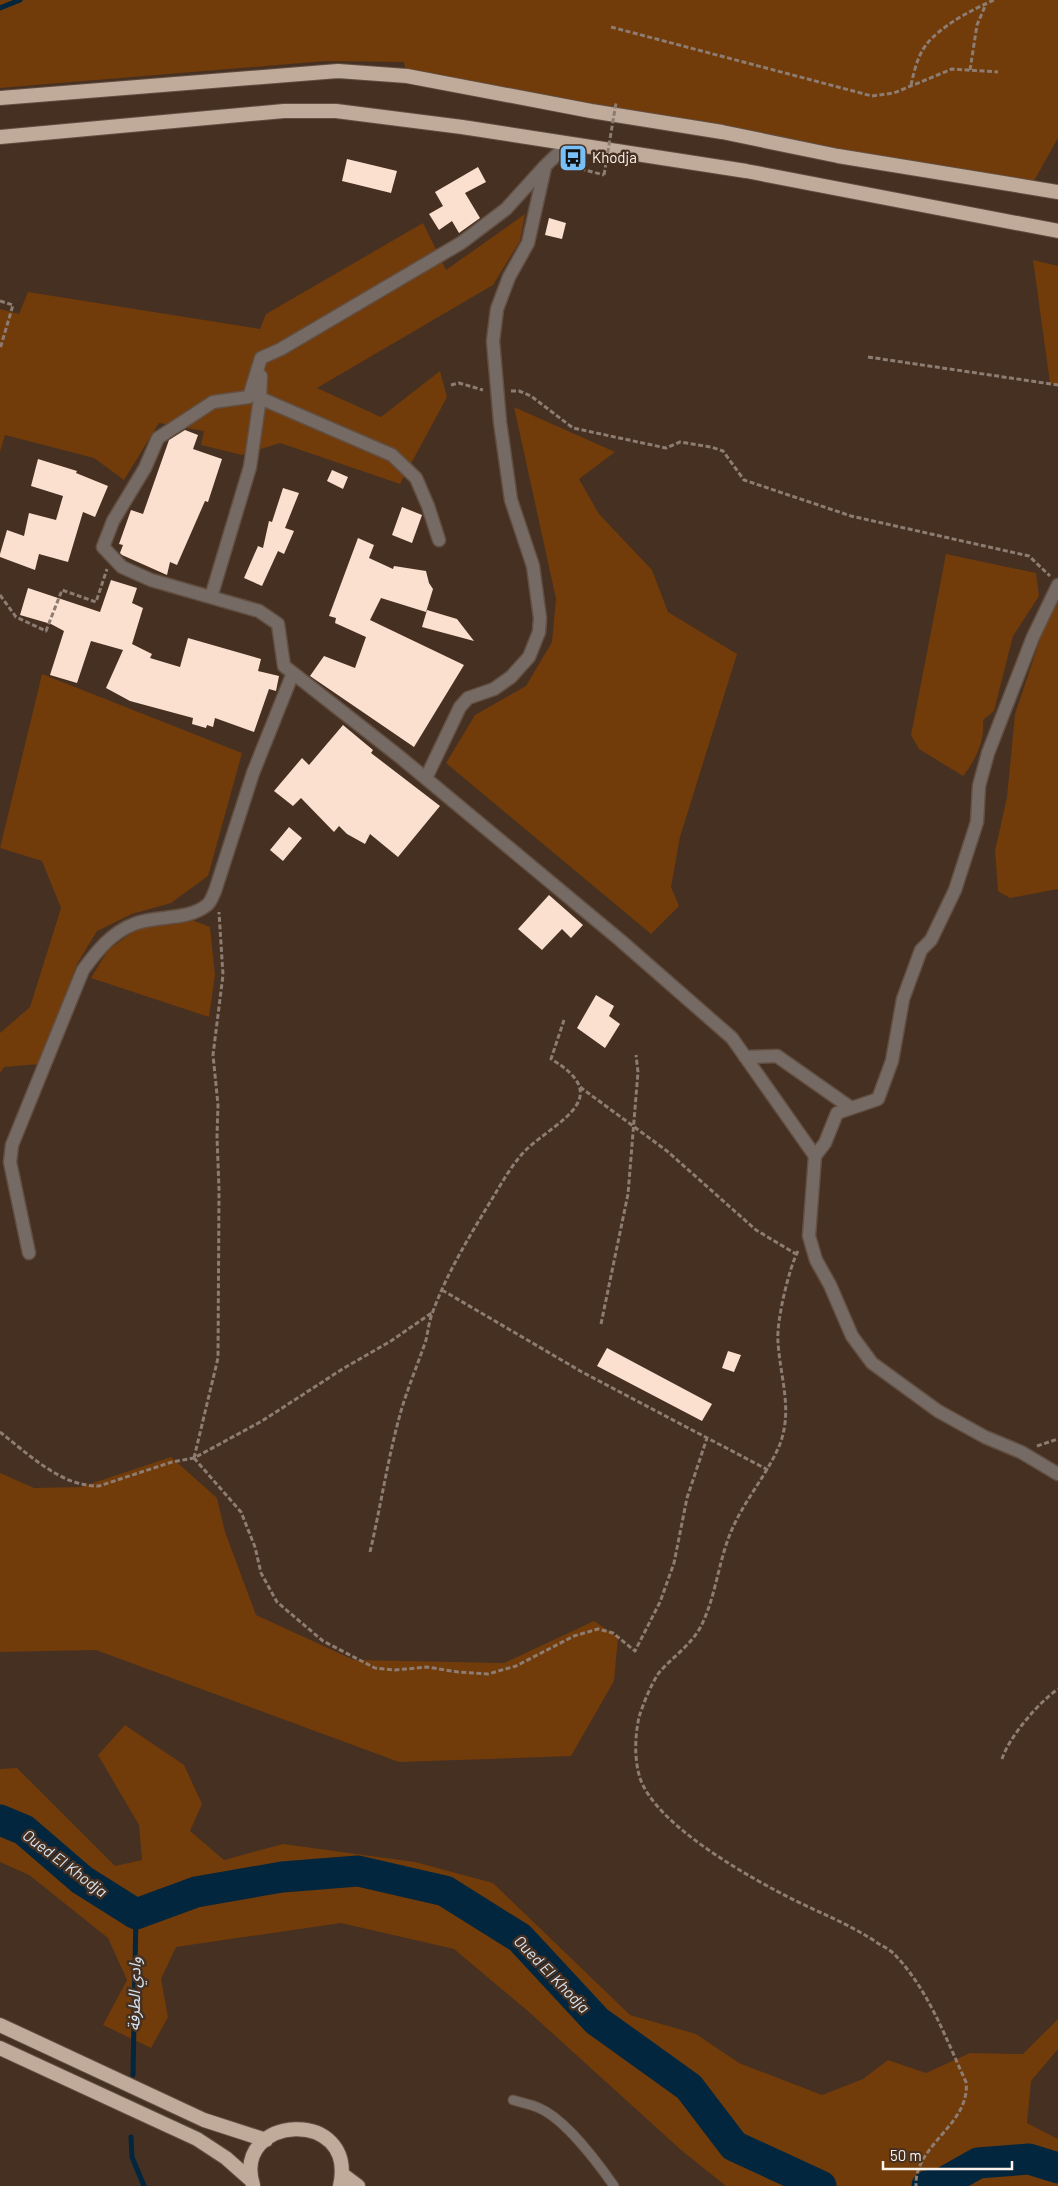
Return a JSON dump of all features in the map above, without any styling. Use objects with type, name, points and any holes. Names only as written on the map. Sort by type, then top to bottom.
[{"type":"highway","points":[[0,98],[338,71],[407,76],[591,111],[722,132],[848,158],[1058,192]]},
{"type":"highway","points":[[0,136],[284,111],[336,111],[472,128],[746,171],[1058,231]]},
{"type":"highway","points":[[0,2025],[204,2120],[266,2140]]},
{"type":"highway","points":[[0,2048],[197,2139],[226,2158],[253,2183]]},
{"type":"highway","points":[[253,2183],[252,2163],[260,2146],[279,2132],[294,2128],[315,2132],[332,2145],[339,2159],[341,2180],[358,2186]]},
{"type":"street","points":[[568,144],[506,209],[461,243],[281,349],[261,358],[249,397],[213,402],[158,438],[145,468],[113,521],[103,547],[122,567],[151,580],[259,611],[278,624],[284,666],[426,778],[732,1038],[815,1156]]},
{"type":"street","points":[[426,778],[460,707],[468,698],[494,689],[510,677],[529,657],[539,632],[540,618],[533,566],[511,500],[493,341],[497,308],[509,277],[528,243],[545,166]]},
{"type":"street","points":[[211,597],[250,467],[260,398],[261,358]]},
{"type":"street","points":[[260,398],[392,455],[416,478],[428,506],[439,540]]},
{"type":"street","points":[[1058,586],[1033,637],[988,753],[979,786],[974,830],[956,890],[931,940],[922,950],[903,999],[892,1061],[882,1092],[878,1099],[837,1113],[825,1143],[815,1156],[809,1236],[816,1260],[830,1285],[852,1336],[872,1363],[938,1411],[985,1437],[1021,1452],[1058,1474]]},
{"type":"street","points":[[30,1253],[10,1162],[12,1145],[83,970],[98,949],[118,932],[134,924],[185,915],[208,904],[215,891],[253,773],[294,673]]},
{"type":"street","points":[[745,1057],[777,1056],[851,1108]]},
{"type":"street","points":[[0,1152],[12,1145]]},
{"type":"lane","points":[[514,2100],[541,2108],[564,2127],[596,2158],[614,2186]]},
{"type":"path","points":[[911,86],[916,64],[926,44],[966,12],[994,0]]},
{"type":"path","points":[[970,70],[976,25],[986,3]]},
{"type":"path","points":[[611,27],[872,96],[894,93],[952,69],[998,72]]},
{"type":"path","points":[[561,163],[604,176],[616,103]]},
{"type":"path","points":[[0,302],[13,305],[0,349]]},
{"type":"path","points":[[868,358],[1058,385]]},
{"type":"path","points":[[451,385],[459,383],[498,393],[520,391],[573,428],[666,448],[680,442],[723,451],[744,480],[851,516],[1029,556],[1047,571],[1058,586]]},
{"type":"path","points":[[0,595],[16,617],[46,631],[62,590],[96,602],[111,556]]},
{"type":"path","points":[[194,1458],[218,1358],[219,1190],[216,1136],[218,1105],[213,1055],[223,975],[221,920],[215,891]]},
{"type":"path","points":[[564,1020],[551,1059],[569,1072],[579,1087],[634,1126],[701,1179],[756,1230],[796,1254]]},
{"type":"path","points":[[601,1324],[628,1194],[638,1072],[636,1055]]},
{"type":"path","points":[[370,1552],[401,1413],[433,1312],[442,1290],[464,1245],[502,1182],[526,1150],[575,1111],[579,1087]]},
{"type":"path","points":[[809,1236],[796,1254],[778,1329],[786,1398],[785,1421],[781,1441],[768,1470],[732,1527],[709,1609],[699,1629],[688,1645],[658,1675],[640,1714],[636,1735],[636,1760],[640,1779],[653,1803],[680,1829],[752,1875],[795,1900],[854,1927],[895,1954],[925,1995],[966,2082],[966,2090],[964,2105],[923,2160],[916,2178],[916,2186]]},
{"type":"path","points":[[442,1290],[582,1372],[768,1470]]},
{"type":"path","points":[[0,1432],[47,1467],[68,1479],[91,1486],[115,1482],[172,1462],[194,1458],[262,1421],[344,1368],[391,1341],[433,1312]]},
{"type":"path","points":[[194,1458],[241,1512],[255,1547],[261,1574],[277,1602],[323,1640],[375,1668],[395,1670],[427,1666],[458,1672],[488,1674],[516,1666],[574,1636],[598,1629],[613,1633],[635,1651],[660,1602],[674,1563],[687,1498],[707,1438]]},
{"type":"path","points":[[1002,1758],[1006,1746],[1033,1714],[1058,1689]]},
{"type":"shaded area","points":[[0,0],[1058,0],[1058,138],[1030,188],[407,76],[404,62],[326,61],[0,88]]},
{"type":"shaded area","points":[[525,214],[520,241],[493,285],[317,388],[381,417],[440,371],[447,397],[400,484],[280,443],[242,455],[201,445],[204,431],[159,423],[124,480],[94,458],[5,435],[0,452],[0,309],[19,314],[28,292],[260,329],[266,314],[423,223],[446,270]]},
{"type":"shaded area","points":[[1033,260],[1058,266],[1058,385],[1050,383]]},
{"type":"shaded area","points":[[514,407],[615,452],[579,479],[599,514],[652,570],[668,612],[737,654],[680,837],[671,887],[679,906],[651,934],[446,763],[475,715],[526,686],[552,642],[556,599]]},
{"type":"shaded area","points":[[946,554],[1036,573],[1039,596],[1013,636],[994,711],[983,720],[983,735],[979,750],[963,776],[919,749],[911,735]]},
{"type":"shaded area","points":[[1058,586],[1058,889],[1010,898],[998,891],[995,851],[1007,797],[1015,714]]},
{"type":"shaded area","points":[[42,674],[242,753],[208,876],[171,903],[132,914],[97,931],[77,964],[40,1064],[4,1067],[0,1073],[0,1033],[30,1007],[61,908],[42,861],[0,848]]},
{"type":"shaded area","points":[[192,920],[210,927],[215,975],[209,1017],[91,978],[108,950],[137,929]]},
{"type":"shaded area","points":[[171,1457],[217,1498],[225,1532],[256,1615],[354,1660],[504,1663],[594,1621],[618,1637],[614,1681],[571,1756],[399,1762],[96,1650],[0,1652],[0,1473],[34,1488],[81,1487]]},
{"type":"shaded area","points":[[125,1725],[184,1765],[202,1804],[190,1831],[224,1860],[283,1844],[415,1862],[493,1883],[630,2015],[696,2034],[739,2063],[822,2095],[863,2079],[888,2060],[926,2073],[970,2053],[1023,2054],[1058,2019],[1058,2049],[1031,2081],[1027,2123],[1058,2139],[1058,2186],[726,2186],[681,2150],[529,2012],[454,1949],[341,1923],[176,1947],[161,1979],[168,2017],[151,2048],[103,2025],[127,1980],[108,1938],[29,1875],[0,1862],[0,1769],[17,1768],[115,1866],[142,1860],[139,1825],[98,1755]]},
{"type":"building","points":[[347,159],[397,171],[391,193],[342,181]]},
{"type":"building","points":[[478,167],[486,182],[465,193],[480,218],[459,233],[452,221],[439,230],[429,214],[443,206],[435,192]]},
{"type":"building","points":[[549,218],[566,223],[562,239],[545,235]]},
{"type":"building","points":[[185,430],[198,435],[193,449],[222,459],[208,502],[205,501],[177,565],[170,562],[167,575],[122,555],[120,553],[123,545],[119,544],[131,510],[143,514],[169,440]]},
{"type":"building","points":[[38,459],[77,471],[76,473],[108,486],[95,517],[83,512],[68,562],[39,554],[35,570],[0,557],[0,554],[7,530],[24,536],[29,513],[56,520],[63,496],[31,486]]},
{"type":"building","points":[[332,470],[348,477],[343,489],[327,481]]},
{"type":"building","points":[[283,488],[299,493],[285,528],[294,531],[284,554],[278,551],[262,586],[244,578],[258,546],[263,548],[269,521],[272,522]]},
{"type":"building","points":[[402,507],[422,515],[412,543],[392,535]]},
{"type":"building","points":[[358,538],[374,545],[369,558],[393,569],[394,566],[426,571],[429,583],[433,589],[426,612],[381,598],[370,620],[464,665],[414,747],[310,676],[324,656],[355,668],[366,637],[335,623],[336,618],[329,616]]},
{"type":"building","points":[[111,580],[137,588],[132,603],[143,608],[132,644],[152,654],[150,658],[180,667],[188,638],[261,659],[258,671],[279,676],[276,691],[269,689],[254,732],[215,718],[213,727],[207,725],[206,728],[192,724],[193,718],[130,701],[106,688],[123,650],[91,641],[77,683],[50,675],[64,631],[51,624],[20,615],[28,588],[100,612]]},
{"type":"building","points":[[427,610],[457,619],[474,641],[422,627]]},
{"type":"building","points":[[343,725],[373,750],[371,753],[440,806],[398,857],[370,834],[365,844],[347,834],[339,826],[334,832],[301,798],[293,806],[274,791],[302,758],[309,765]]},
{"type":"building","points":[[289,827],[302,838],[283,861],[270,850]]},
{"type":"building","points":[[549,895],[583,925],[571,938],[562,929],[542,950],[518,929]]},
{"type":"building","points":[[596,995],[614,1006],[609,1016],[620,1024],[605,1048],[577,1028]]},
{"type":"building","points":[[607,1348],[712,1404],[702,1421],[597,1366]]},
{"type":"building","points":[[728,1351],[741,1355],[734,1372],[722,1368]]},
{"type":"waterway","points":[[0,8],[20,0]]},
{"type":"waterway","name":"Oued El Khodja","points":[[0,1820],[24,1830],[82,1880],[136,1914],[196,1892],[282,1877],[358,1871],[445,1891],[520,1938],[597,2021],[689,2087],[734,2146],[821,2186]]},
{"type":"waterway","name":"وادي الطرفة","points":[[133,2075],[136,1914]]},
{"type":"waterway","name":"وادي الطرفة","points":[[131,2137],[132,2157],[144,2186]]},
{"type":"waterway","name":"Oued El Khodja","points":[[927,2186],[939,2185],[978,2163],[1029,2159],[1058,2168]]},
{"type":"place","name":"Khodja","points":[[573,158]]}]
